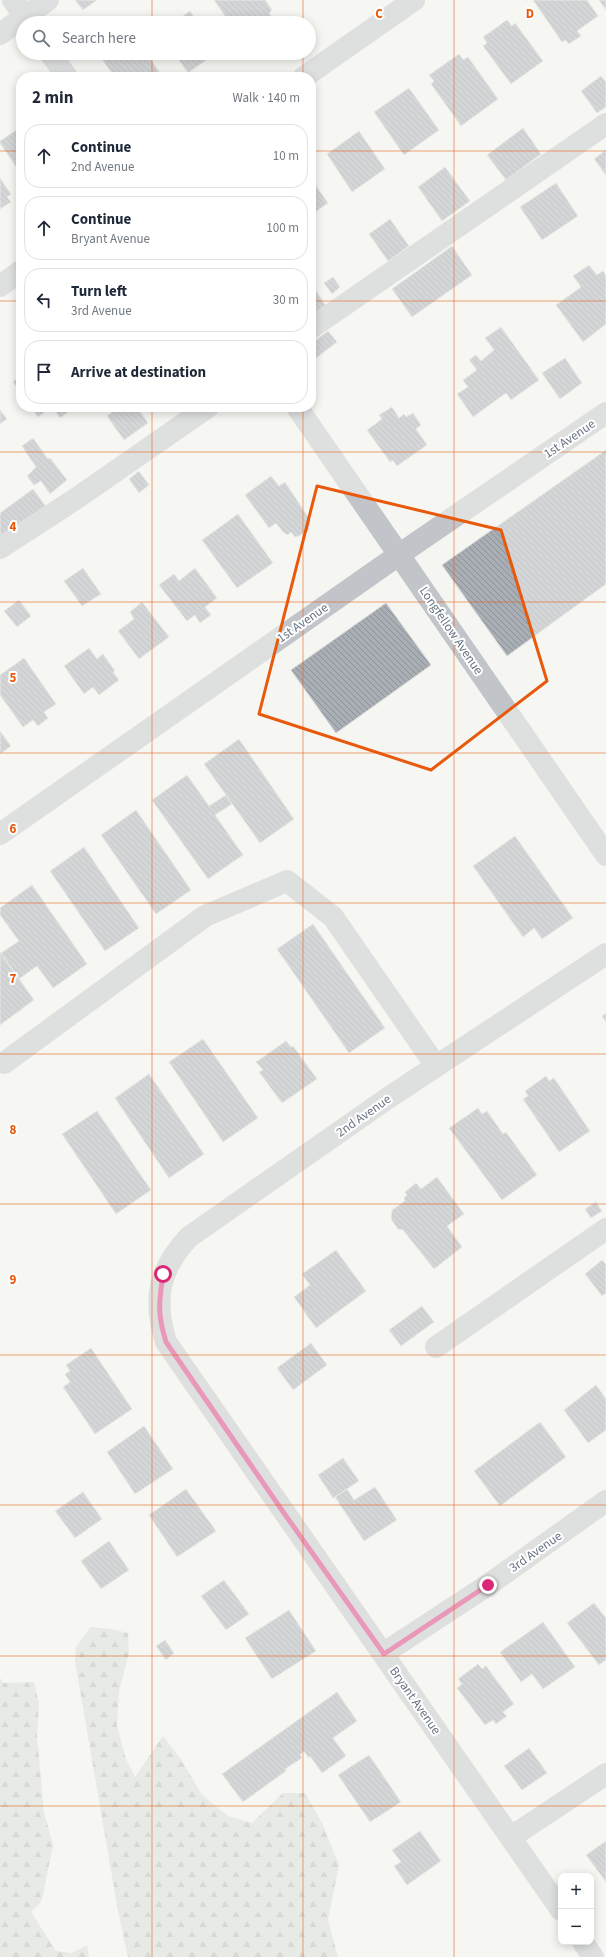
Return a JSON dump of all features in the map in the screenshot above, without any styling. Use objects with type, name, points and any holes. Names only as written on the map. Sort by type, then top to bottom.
[{"type":"street","points":[[22,13],[48,0]]},
{"type":"street","points":[[311,72],[414,0]]},
{"type":"street","points":[[0,34],[16,19]]},
{"type":"street","points":[[55,60],[63,72]]},
{"type":"street","points":[[316,325],[606,124]]},
{"type":"street","points":[[0,286],[16,275]]},
{"type":"street","points":[[0,548],[77,498],[201,412]]},
{"type":"street","name":"Longfellow Avenue","points":[[301,412],[400,554],[606,855]]},
{"type":"street","name":"1st Avenue","points":[[0,834],[606,412]]},
{"type":"street","points":[[4,1063],[205,916],[287,881],[333,917],[436,1066]]},
{"type":"street","name":"2nd Avenue","points":[[158,1308],[163,1274],[176,1251],[189,1237],[436,1066],[606,954]]},
{"type":"street","points":[[436,1347],[606,1229]]},
{"type":"street","name":"Bryant Avenue","points":[[158,1308],[160,1323],[166,1342],[560,1909]]},
{"type":"street","name":"3rd Avenue","points":[[384,1654],[488,1585],[606,1501]]},
{"type":"street","points":[[511,1837],[606,1774]]},
{"type":"street","points":[[585,1945],[593,1957]]},
{"type":"highlighted area","points":[[317,486],[501,530],[547,681],[431,770],[259,714]]},
{"type":"green space","points":[[91,1627],[111,1629],[128,1633],[129,1654],[119,1691],[117,1726],[126,1759],[135,1777],[163,1736],[181,1759],[202,1795],[228,1816],[252,1823],[283,1793],[305,1793],[323,1825],[339,1865],[328,1920],[338,1957],[128,1957],[118,1911],[75,1661],[76,1647]]},
{"type":"green space","points":[[0,1678],[3,1683],[34,1682],[39,1704],[37,1736],[44,1812],[53,1845],[43,1895],[40,1903],[31,1912],[56,1951],[72,1953],[87,1945],[89,1957],[0,1957]]},
{"type":"building","points":[[75,0],[97,0],[83,10]]},
{"type":"building","points":[[214,0],[265,0],[272,10],[269,13],[271,16],[225,16]]},
{"type":"building","points":[[533,0],[587,0],[598,16],[577,31],[581,36],[569,44],[565,40],[562,42]]},
{"type":"building","points":[[599,0],[606,0],[606,10]]},
{"type":"building","points":[[190,11],[193,16],[183,16]]},
{"type":"building","points":[[507,20],[512,26],[515,23],[543,61],[511,84],[483,46],[487,43],[483,37]]},
{"type":"building","points":[[459,54],[463,60],[468,57],[498,99],[461,126],[431,84],[434,81],[429,75]]},
{"type":"building","points":[[102,60],[151,60],[159,72],[111,72]]},
{"type":"building","points":[[179,60],[206,60],[189,72],[187,72]]},
{"type":"building","points":[[601,76],[606,82],[606,107],[597,113],[581,91]]},
{"type":"building","points":[[409,88],[439,130],[404,155],[374,112]]},
{"type":"building","points":[[523,128],[541,154],[506,180],[487,155]]},
{"type":"building","points":[[16,130],[16,167],[0,143],[0,141]]},
{"type":"building","points":[[359,131],[385,169],[352,192],[327,154]]},
{"type":"building","points":[[606,150],[606,175],[594,159]]},
{"type":"building","points":[[445,167],[470,201],[442,221],[418,187]]},
{"type":"building","points":[[0,178],[11,194],[7,197],[11,202],[0,209]]},
{"type":"building","points":[[556,183],[578,216],[542,240],[520,207]]},
{"type":"building","points":[[316,186],[328,203],[316,211]]},
{"type":"building","points":[[390,219],[409,246],[388,261],[369,234]]},
{"type":"building","points":[[452,246],[472,275],[412,317],[392,289]]},
{"type":"building","points":[[589,265],[597,275],[603,271],[606,276],[606,324],[583,342],[556,305],[581,287],[573,276]]},
{"type":"building","points":[[333,277],[340,287],[332,294],[324,283]]},
{"type":"building","points":[[316,291],[327,307],[316,315]]},
{"type":"building","points":[[501,327],[539,380],[511,400],[506,393],[473,417],[457,394],[468,387],[463,380],[477,370],[469,360],[476,355],[481,361],[494,350],[485,338]]},
{"type":"building","points":[[328,331],[337,342],[316,358],[316,340]]},
{"type":"building","points":[[565,358],[582,383],[560,399],[542,373]]},
{"type":"building","points":[[16,379],[16,386],[13,382]]},
{"type":"building","points":[[392,407],[399,418],[404,414],[406,417],[413,413],[421,425],[416,429],[427,445],[397,466],[393,460],[390,462],[367,430],[382,419],[379,415]]},
{"type":"building","points":[[0,410],[7,419],[0,424]]},
{"type":"building","points":[[34,412],[44,412],[38,417]]},
{"type":"building","points":[[56,412],[68,412],[60,418]]},
{"type":"building","points":[[112,412],[140,412],[148,423],[124,440],[107,416]]},
{"type":"building","points":[[33,438],[48,459],[50,458],[67,480],[50,494],[41,481],[34,485],[27,476],[36,467],[22,446]]},
{"type":"building","points":[[606,450],[606,584],[507,656],[442,565]]},
{"type":"building","points":[[139,471],[149,485],[139,493],[129,479]]},
{"type":"building","points":[[271,476],[279,486],[285,482],[310,520],[308,530],[299,536],[295,537],[291,532],[288,535],[283,532],[276,523],[269,528],[245,495]]},
{"type":"building","points":[[33,489],[47,508],[0,536],[0,513]]},
{"type":"building","points":[[238,514],[273,563],[237,588],[202,540]]},
{"type":"building","points":[[83,568],[101,594],[82,606],[64,581]]},
{"type":"building","points":[[195,568],[217,598],[205,607],[211,615],[200,623],[195,615],[187,621],[159,585],[174,574],[179,581]]},
{"type":"building","points":[[19,600],[31,616],[17,627],[4,611]]},
{"type":"building","points":[[142,602],[169,637],[139,659],[118,631],[134,619],[130,612]]},
{"type":"building","points":[[386,603],[431,665],[336,733],[291,670]]},
{"type":"building","points":[[89,648],[97,659],[103,654],[115,671],[113,672],[119,680],[99,695],[93,687],[84,694],[64,666]]},
{"type":"building","points":[[24,658],[56,704],[44,712],[48,718],[38,726],[33,720],[23,727],[0,695],[0,675]]},
{"type":"building","points":[[0,731],[11,746],[0,754]]},
{"type":"building","points":[[239,739],[294,819],[260,843],[204,764]]},
{"type":"building","points":[[187,775],[209,806],[226,795],[232,804],[215,815],[243,855],[208,879],[152,800]]},
{"type":"building","points":[[136,810],[191,890],[156,914],[101,835]]},
{"type":"building","points":[[515,836],[573,918],[542,939],[534,928],[523,937],[473,866]]},
{"type":"building","points":[[84,847],[139,928],[105,951],[50,871]]},
{"type":"building","points":[[32,885],[87,964],[53,988],[37,966],[19,979],[1,953],[19,941],[0,915],[0,908]]},
{"type":"building","points":[[313,924],[385,1028],[349,1053],[277,949]]},
{"type":"building","points":[[0,952],[34,1000],[0,1025]]},
{"type":"building","points":[[606,1013],[606,1022],[602,1016]]},
{"type":"building","points":[[203,1039],[258,1118],[223,1142],[169,1062]]},
{"type":"building","points":[[286,1041],[291,1047],[293,1046],[317,1079],[282,1103],[259,1072],[263,1070],[256,1062]]},
{"type":"building","points":[[149,1074],[204,1154],[169,1178],[115,1098]]},
{"type":"building","points":[[546,1076],[549,1081],[554,1078],[590,1131],[559,1152],[523,1099],[528,1096],[525,1091]]},
{"type":"building","points":[[478,1108],[482,1114],[487,1111],[503,1134],[506,1132],[537,1175],[502,1200],[449,1128]]},
{"type":"building","points":[[97,1111],[151,1190],[116,1214],[62,1134]]},
{"type":"building","points":[[437,1177],[464,1214],[447,1226],[462,1247],[434,1269],[403,1230],[398,1229],[391,1219],[392,1210],[405,1201],[404,1198],[407,1195],[405,1192],[416,1183],[421,1189]]},
{"type":"building","points":[[596,1202],[602,1211],[591,1218],[585,1209]]},
{"type":"building","points":[[336,1250],[366,1291],[316,1328],[294,1297],[310,1285],[302,1274]]},
{"type":"building","points":[[602,1260],[606,1265],[606,1293],[602,1296],[585,1274]]},
{"type":"building","points":[[422,1306],[434,1322],[401,1346],[389,1330]]},
{"type":"building","points":[[311,1343],[327,1365],[293,1390],[277,1368]]},
{"type":"building","points":[[91,1348],[132,1409],[95,1434],[63,1387],[70,1382],[65,1374],[70,1371],[66,1365]]},
{"type":"building","points":[[596,1385],[606,1399],[606,1430],[588,1443],[564,1410]]},
{"type":"building","points":[[540,1422],[566,1457],[500,1506],[474,1471]]},
{"type":"building","points":[[144,1426],[173,1469],[135,1494],[107,1452]]},
{"type":"building","points":[[343,1458],[359,1481],[333,1498],[318,1475]]},
{"type":"building","points":[[375,1487],[397,1520],[364,1541],[335,1497],[347,1489],[354,1500]]},
{"type":"building","points":[[186,1489],[216,1531],[177,1557],[149,1515]]},
{"type":"building","points":[[83,1492],[102,1519],[75,1538],[55,1511]]},
{"type":"building","points":[[109,1541],[129,1570],[101,1589],[81,1561]]},
{"type":"building","points":[[224,1580],[249,1614],[226,1630],[201,1596]]},
{"type":"building","points":[[594,1603],[606,1618],[606,1660],[599,1665],[567,1623]]},
{"type":"building","points":[[289,1610],[316,1651],[272,1679],[245,1638]]},
{"type":"building","points":[[543,1622],[575,1667],[543,1689],[532,1674],[521,1682],[500,1652]]},
{"type":"building","points":[[165,1640],[174,1653],[166,1660],[156,1646]]},
{"type":"building","points":[[478,1664],[482,1669],[486,1666],[514,1704],[503,1712],[507,1716],[496,1724],[493,1720],[485,1725],[457,1688],[462,1684],[458,1679]]},
{"type":"building","points":[[337,1692],[357,1721],[333,1738],[346,1756],[322,1773],[310,1756],[309,1758],[304,1751],[300,1755],[302,1758],[285,1769],[286,1771],[243,1802],[222,1774]]},
{"type":"building","points":[[529,1748],[547,1773],[522,1790],[504,1766]]},
{"type":"building","points":[[369,1755],[401,1802],[370,1822],[338,1775]]},
{"type":"building","points":[[420,1831],[441,1861],[407,1885],[394,1866],[401,1862],[392,1850]]},
{"type":"building","points":[[606,1841],[606,1882],[586,1855]]},
{"type":"route","points":[[163,1274],[158,1308],[160,1323],[166,1342],[286,1516],[384,1654],[488,1585]]}]
